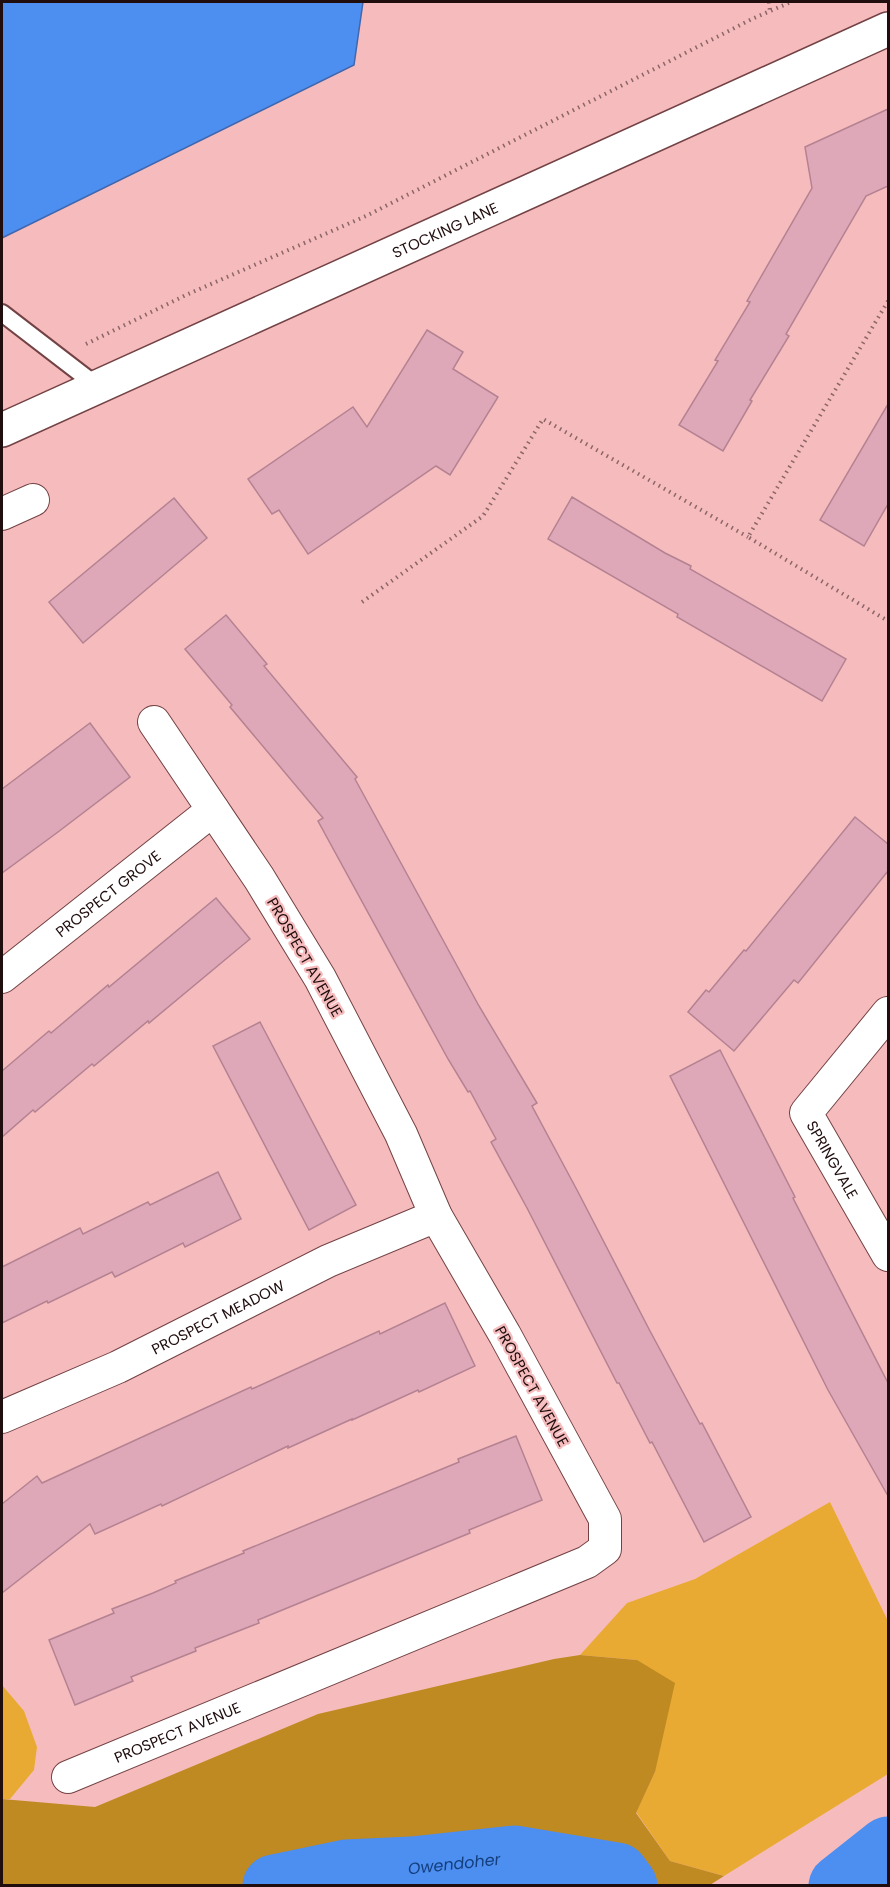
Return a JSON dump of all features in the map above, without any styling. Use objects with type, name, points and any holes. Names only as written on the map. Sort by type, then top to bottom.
[{"type":"main road","name":"STOCKING LANE","points":[[2,430],[888,29]]},
{"type":"street","points":[[2,514],[33,500]]},
{"type":"street","name":"PROSPECT AVENUE","points":[[68,1777],[587,1562],[605,1549],[605,1519],[505,1335],[436,1216],[401,1134],[320,978],[260,878],[154,722]]},
{"type":"street","name":"PROSPECT GROVE","points":[[2,977],[213,810]]},
{"type":"street","name":"SPRINGVALE","points":[[888,1013],[806,1113],[888,1255]]},
{"type":"street","name":"PROSPECT MEADOW","points":[[2,1417],[118,1367],[328,1261],[436,1216]]},
{"type":"lane","points":[[2,313],[97,386]]},
{"type":"path","points":[[769,2],[770,12]]},
{"type":"path","points":[[60,356],[186,295],[366,216],[791,2]]},
{"type":"path","points":[[748,537],[888,301]]},
{"type":"path","points":[[362,602],[483,516],[543,419],[888,621]]},
{"type":"shaded area","points":[[830,1502],[888,1621],[888,1774],[724,1876],[670,1861],[636,1812],[655,1772],[637,1660],[580,1655],[627,1603],[695,1579]]},
{"type":"shaded area","points":[[580,1655],[637,1660],[675,1683],[655,1772],[636,1813],[670,1861],[724,1876],[710,1885],[585,1886],[556,1881],[483,1886],[2,1885],[2,1799],[95,1807],[318,1714],[554,1659]]},
{"type":"shaded area","points":[[2,1685],[24,1711],[37,1747],[34,1770],[10,1799],[2,1799]]},
{"type":"water","points":[[2,2],[363,2],[354,65],[2,238]]},
{"type":"building","points":[[888,109],[888,186],[866,196],[786,334],[789,336],[750,400],[752,401],[723,451],[679,425],[718,361],[715,360],[750,302],[747,301],[812,188],[805,147]]},
{"type":"building","points":[[427,330],[463,352],[453,369],[498,397],[450,475],[436,466],[308,554],[279,510],[272,514],[248,479],[353,407],[367,427]]},
{"type":"building","points":[[888,404],[888,504],[864,546],[820,520]]},
{"type":"building","points":[[572,497],[691,566],[690,569],[846,659],[822,701],[548,539]]},
{"type":"building","points":[[174,498],[207,538],[83,643],[49,602]]},
{"type":"building","points":[[226,615],[267,664],[264,666],[357,777],[355,779],[479,1006],[537,1103],[532,1106],[751,1517],[704,1542],[652,1442],[650,1443],[617,1383],[491,1142],[496,1139],[470,1091],[468,1092],[448,1059],[318,821],[323,818],[230,707],[232,705],[185,649]]},
{"type":"building","points":[[90,723],[130,777],[2,873],[2,789]]},
{"type":"building","points":[[855,817],[888,844],[888,871],[798,983],[794,980],[734,1051],[688,1012],[706,990],[709,992],[744,950],[746,951]]},
{"type":"building","points":[[216,898],[250,939],[149,1023],[148,1021],[94,1066],[92,1064],[2,1137],[2,1071],[49,1031],[51,1033],[108,985],[109,987]]},
{"type":"building","points":[[260,1022],[356,1205],[309,1230],[213,1046]]},
{"type":"building","points":[[720,1050],[888,1383],[888,1496],[828,1390],[670,1076]]},
{"type":"building","points":[[218,1172],[241,1219],[185,1247],[183,1243],[115,1277],[112,1272],[2,1323],[2,1267],[80,1228],[83,1234],[148,1202],[150,1205]]},
{"type":"building","points":[[445,1303],[475,1366],[288,1448],[288,1446],[162,1506],[161,1504],[95,1534],[90,1524],[2,1593],[2,1504],[37,1476],[42,1483],[251,1387],[252,1389],[379,1331],[380,1334]]},
{"type":"building","points":[[516,1436],[542,1500],[469,1530],[470,1533],[258,1620],[259,1623],[195,1648],[196,1651],[131,1677],[133,1681],[75,1705],[49,1640],[114,1613],[112,1609],[244,1553],[243,1551],[459,1462],[458,1459]]},
{"type":"waterway","name":"Owendoher","points":[[840,1886],[888,1848]]},
{"type":"waterway","name":"Owendoher","points":[[274,1886],[346,1871],[412,1868],[515,1857],[617,1874],[626,1886]]}]
